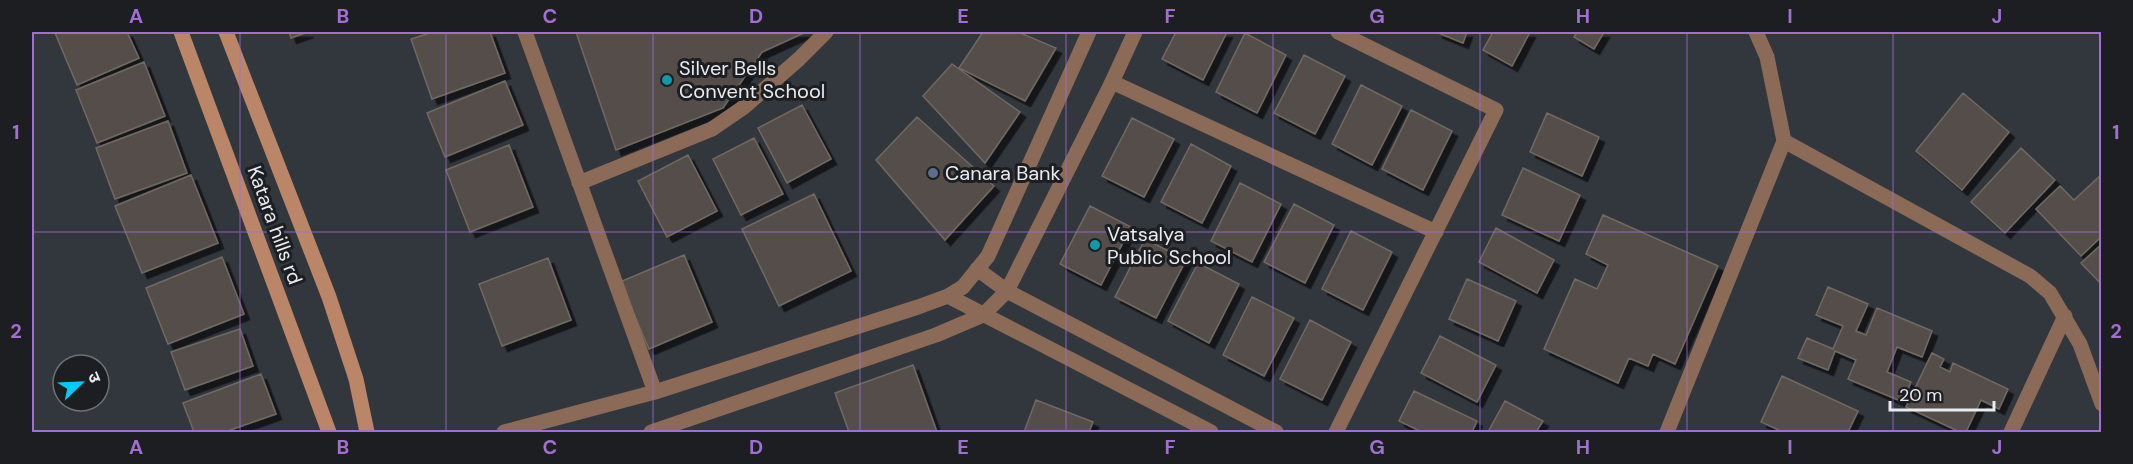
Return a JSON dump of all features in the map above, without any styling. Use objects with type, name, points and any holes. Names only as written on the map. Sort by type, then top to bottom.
[{"type":"main road","name":"Katara hills rd","points":[[181,32],[329,432]]},
{"type":"main road","name":"Katara hills rd","points":[[226,32],[329,297],[356,379],[367,432]]},
{"type":"street","points":[[525,32],[655,392]]},
{"type":"street","points":[[579,183],[712,129],[744,107],[826,32]]},
{"type":"street","points":[[504,432],[655,392],[948,296],[963,287],[987,256],[1089,32]]},
{"type":"street","points":[[651,432],[925,339],[983,315],[1007,291],[1135,32]]},
{"type":"street","points":[[1336,432],[1496,110],[1338,32]]},
{"type":"street","points":[[1667,432],[1784,141],[1767,57],[1756,32]]},
{"type":"street","points":[[1112,82],[1436,232]]},
{"type":"street","points":[[1784,141],[2030,276],[2050,293],[2065,316],[2080,344],[2102,405]]},
{"type":"street","points":[[977,269],[1007,291],[1276,432]]},
{"type":"street","points":[[948,296],[1211,432]]},
{"type":"street","points":[[2011,432],[2065,316]]},
{"type":"building","points":[[127,32],[139,58],[77,85],[55,33]]},
{"type":"building","points":[[289,32],[308,32],[291,38]]},
{"type":"building","points":[[433,32],[490,32],[505,73],[432,99],[411,39]]},
{"type":"building","name":"Silver Bells Convent School","points":[[576,32],[806,32],[762,52],[723,108],[616,150]]},
{"type":"building","points":[[983,32],[1018,32],[1056,48],[1025,101],[959,68]]},
{"type":"building","points":[[1176,32],[1227,32],[1203,80],[1162,59]]},
{"type":"building","points":[[1436,32],[1467,32],[1463,43]]},
{"type":"building","points":[[1493,32],[1530,32],[1512,66],[1483,50]]},
{"type":"building","points":[[1577,32],[1604,32],[1594,49],[1574,37]]},
{"type":"building","points":[[1245,33],[1286,55],[1257,113],[1216,92]]},
{"type":"building","points":[[1304,55],[1345,76],[1315,134],[1274,113]]},
{"type":"building","points":[[144,62],[165,116],[97,143],[76,90]]},
{"type":"building","points":[[952,64],[1020,112],[985,163],[923,96]]},
{"type":"building","points":[[505,81],[523,125],[445,157],[427,113]]},
{"type":"building","points":[[1361,85],[1402,106],[1372,165],[1332,144]]},
{"type":"building","points":[[1963,93],[2009,132],[1962,190],[1916,151]]},
{"type":"building","points":[[802,105],[831,159],[787,183],[758,128]]},
{"type":"building","points":[[1411,110],[1452,131],[1423,190],[1382,169]]},
{"type":"building","points":[[1547,113],[1599,137],[1582,176],[1530,152]]},
{"type":"building","name":"Canara Bank","points":[[917,117],[994,186],[945,240],[876,160]]},
{"type":"building","points":[[1132,118],[1174,139],[1144,197],[1102,176]]},
{"type":"building","points":[[168,121],[187,173],[115,199],[96,148]]},
{"type":"building","points":[[754,138],[783,194],[741,215],[713,159]]},
{"type":"building","points":[[1191,144],[1231,166],[1202,223],[1161,202]]},
{"type":"building","points":[[509,145],[533,207],[470,232],[446,170]]},
{"type":"building","points":[[2021,148],[2055,180],[2005,233],[1971,202]]},
{"type":"building","points":[[688,155],[717,211],[667,237],[638,181]]},
{"type":"building","points":[[1523,168],[1580,195],[1559,241],[1502,215]]},
{"type":"building","points":[[2102,174],[2102,236],[2081,256],[2036,209],[2060,186],[2074,200]]},
{"type":"building","points":[[191,175],[218,243],[142,273],[115,206]]},
{"type":"building","points":[[1240,183],[1281,204],[1252,262],[1211,241]]},
{"type":"building","points":[[814,194],[851,271],[779,306],[742,229]]},
{"type":"building","points":[[1294,204],[1334,225],[1305,283],[1264,262]]},
{"type":"building","name":"Vatsalya Public School","points":[[1090,206],[1131,227],[1101,285],[1060,264]]},
{"type":"building","points":[[1603,215],[1718,266],[1675,364],[1653,354],[1648,366],[1629,358],[1618,383],[1544,349],[1575,279],[1597,289],[1608,265],[1586,254]]},
{"type":"building","points":[[1496,228],[1554,260],[1537,293],[1479,262]]},
{"type":"building","points":[[1351,231],[1392,252],[1363,310],[1322,289]]},
{"type":"building","points":[[1145,239],[1186,260],[1156,318],[1115,297]]},
{"type":"building","points":[[2102,244],[2102,285],[2081,263]]},
{"type":"building","points":[[684,255],[712,322],[649,349],[620,282]]},
{"type":"building","points":[[222,257],[244,314],[168,344],[146,288]]},
{"type":"building","points":[[548,258],[571,320],[502,346],[479,284]]},
{"type":"building","points":[[1198,263],[1239,284],[1209,343],[1168,321]]},
{"type":"building","points":[[1467,279],[1516,301],[1498,341],[1449,319]]},
{"type":"building","points":[[1828,287],[1868,304],[1856,331],[1866,335],[1877,308],[1932,331],[1922,357],[1897,347],[1887,372],[1911,382],[1903,402],[1848,379],[1856,360],[1835,351],[1828,370],[1798,358],[1807,338],[1833,349],[1843,326],[1816,315]]},
{"type":"building","points":[[1252,297],[1294,318],[1264,376],[1223,355]]},
{"type":"building","points":[[1310,320],[1351,342],[1322,400],[1280,379]]},
{"type":"building","points":[[240,329],[253,366],[185,390],[171,352]]},
{"type":"building","points":[[1440,336],[1496,365],[1477,402],[1421,373]]},
{"type":"building","points":[[1932,353],[1944,359],[1940,367],[1950,372],[1953,363],[2008,389],[1999,409],[1981,400],[1966,432],[1960,432],[1906,407]]},
{"type":"building","points":[[913,365],[937,432],[849,432],[835,393]]},
{"type":"building","points":[[261,374],[276,414],[225,432],[194,432],[183,403]]},
{"type":"building","points":[[1782,376],[1858,411],[1848,432],[1783,432],[1761,422]]},
{"type":"building","points":[[1414,391],[1477,421],[1472,432],[1422,432],[1399,421]]},
{"type":"building","points":[[1036,400],[1093,422],[1089,432],[1024,432]]},
{"type":"building","points":[[1505,401],[1543,421],[1536,432],[1488,432]]},
{"type":"place","name":"Silver Bells Convent School","points":[[667,80]]},
{"type":"place","name":"Canara Bank","points":[[933,173]]},
{"type":"place","name":"Vatsalya Public School","points":[[1095,245]]}]
